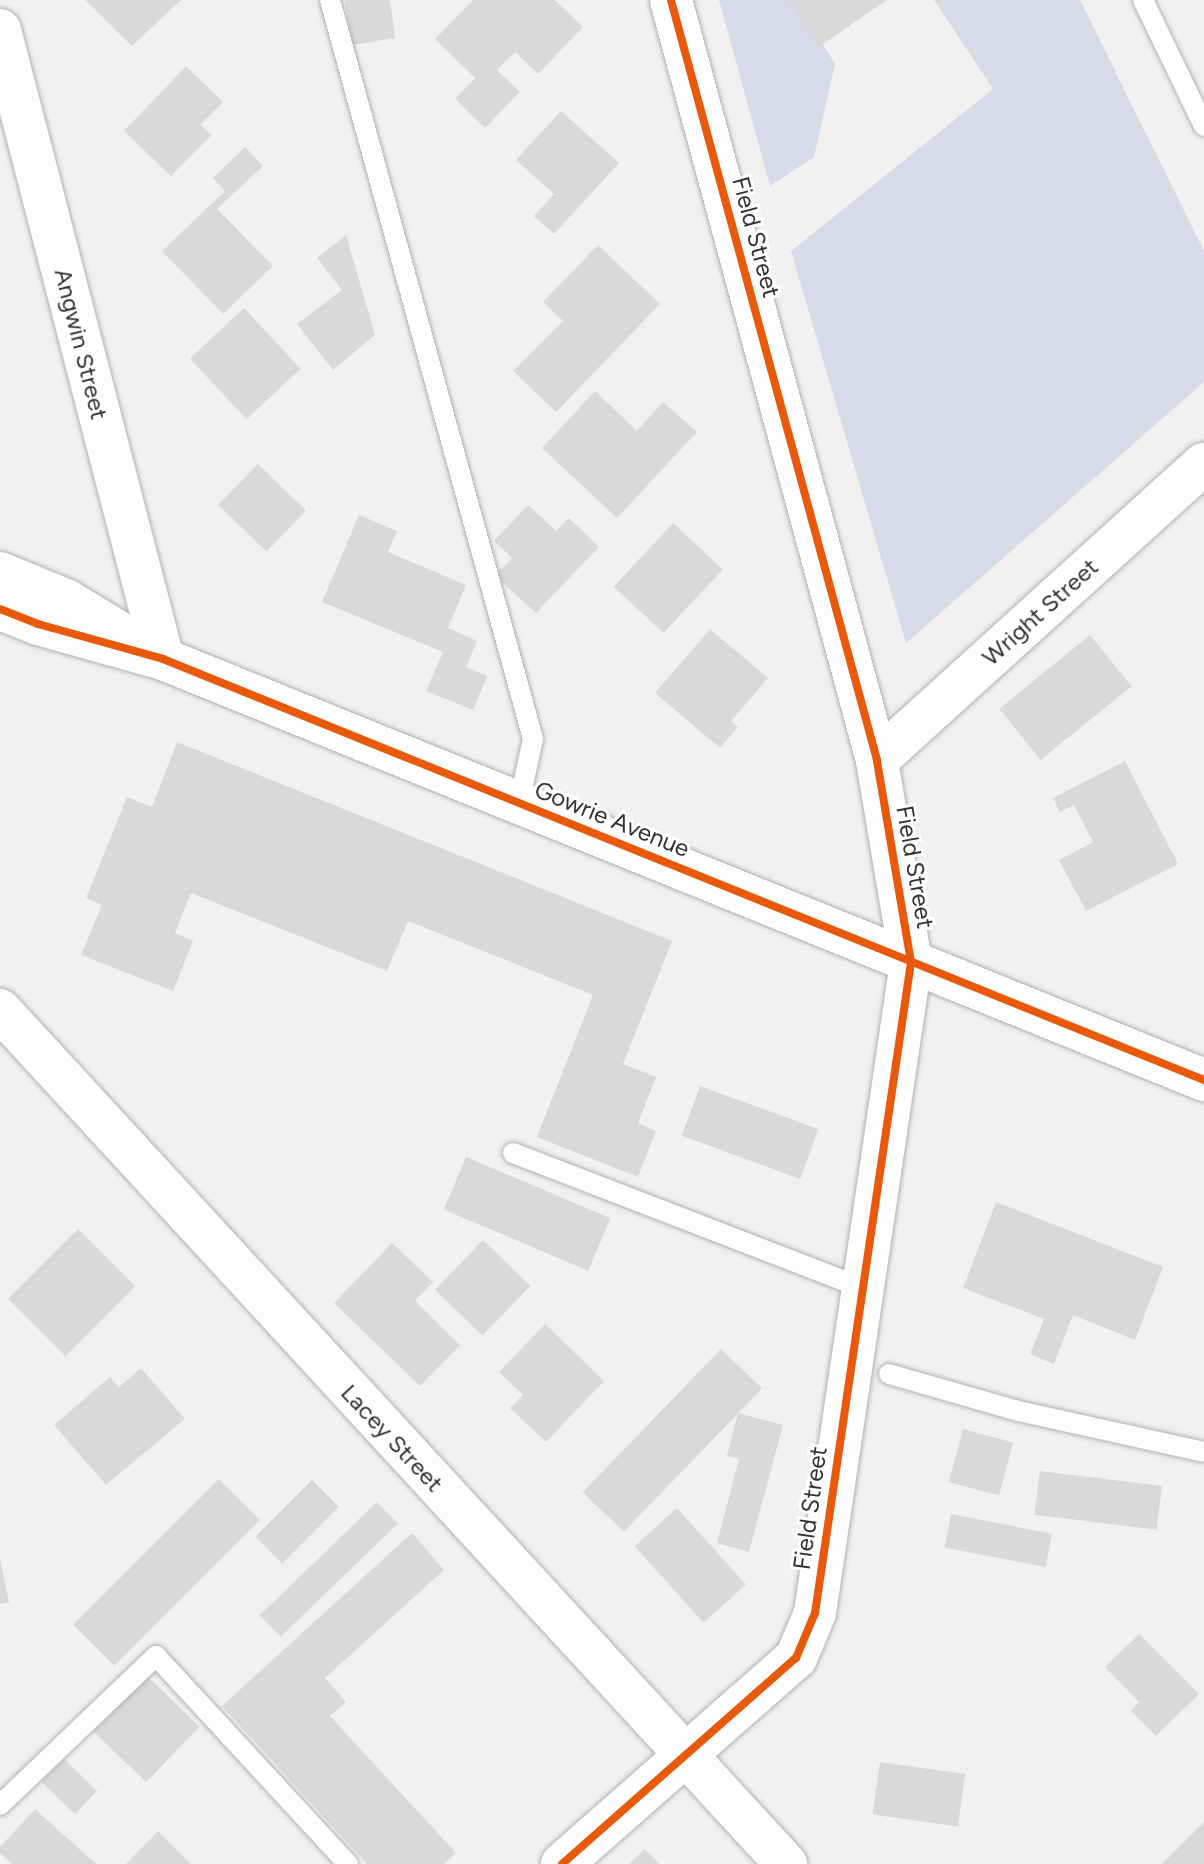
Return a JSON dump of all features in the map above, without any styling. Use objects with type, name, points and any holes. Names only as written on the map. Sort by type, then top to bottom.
[{"type":"street","name":"Field Street","points":[[562,1864],[796,1658],[815,1613],[911,962],[877,760],[671,0]]},
{"type":"street","name":"Angwin Street","points":[[0,30],[163,659]]},
{"type":"street","name":"Wright Street","points":[[877,760],[1204,464]]},
{"type":"street","name":"Gowrie Avenue","points":[[0,573],[66,600],[163,659]]},
{"type":"street","name":"Gowrie Avenue","points":[[0,609],[38,624],[163,659],[1204,1080]]},
{"type":"street","name":"Lacey Street","points":[[0,1010],[786,1864]]},
{"type":"lane","points":[[330,0],[533,739],[519,803]]},
{"type":"lane","points":[[1143,0],[1204,126]]},
{"type":"lane","points":[[513,1153],[863,1288]]},
{"type":"lane","points":[[889,1374],[1018,1411],[1204,1452]]},
{"type":"lane","points":[[0,1805],[156,1656],[348,1864]]},
{"type":"shaded area","points":[[719,0],[795,0],[835,64],[814,157],[770,186]]},
{"type":"shaded area","points":[[934,0],[1080,0],[1204,251],[1204,382],[906,643],[791,251],[993,89]]},
{"type":"building","points":[[85,0],[181,0],[132,46]]},
{"type":"building","points":[[345,0],[390,0],[395,38],[351,45]]},
{"type":"building","points":[[473,0],[555,0],[583,27],[538,74],[515,52],[497,70],[520,92],[485,128],[455,99],[475,78],[435,39]]},
{"type":"building","points":[[788,0],[887,0],[820,46]]},
{"type":"building","points":[[186,66],[223,102],[200,125],[212,135],[171,176],[124,131]]},
{"type":"building","points":[[561,111],[619,163],[554,234],[534,216],[554,194],[516,160]]},
{"type":"building","points":[[245,147],[263,166],[217,209],[273,266],[223,314],[162,251],[225,191],[213,178]]},
{"type":"building","points":[[346,235],[375,335],[333,370],[297,324],[342,290],[317,258]]},
{"type":"building","points":[[598,245],[660,304],[556,412],[513,371],[563,321],[543,302]]},
{"type":"building","points":[[244,308],[301,369],[246,419],[190,358]]},
{"type":"building","points":[[595,391],[637,431],[663,402],[697,432],[617,518],[542,448]]},
{"type":"building","points":[[258,464],[306,511],[267,552],[218,505]]},
{"type":"building","points":[[528,505],[556,531],[569,518],[599,547],[536,613],[495,576],[512,558],[494,541]]},
{"type":"building","points":[[359,515],[397,531],[388,552],[466,585],[448,628],[477,641],[466,667],[487,676],[473,710],[426,691],[443,652],[322,602]]},
{"type":"building","points":[[673,523],[723,569],[663,633],[614,587]]},
{"type":"building","points":[[710,629],[768,678],[731,721],[738,727],[720,748],[655,693]]},
{"type":"building","points":[[1090,635],[1132,686],[1041,760],[999,709]]},
{"type":"building","points":[[177,742],[672,941],[623,1064],[656,1077],[638,1123],[656,1131],[638,1177],[537,1137],[593,995],[408,921],[387,971],[191,893],[175,933],[193,941],[173,991],[81,955],[102,905],[86,898],[127,797],[152,807]]},
{"type":"building","points":[[1125,761],[1178,864],[1086,911],[1059,860],[1093,842],[1074,805],[1060,812],[1053,798]]},
{"type":"building","points":[[700,1086],[818,1129],[800,1179],[682,1136]]},
{"type":"building","points":[[466,1157],[611,1218],[588,1271],[444,1209]]},
{"type":"building","points":[[996,1202],[1163,1267],[1135,1340],[1073,1315],[1054,1364],[1030,1354],[1044,1319],[963,1288]]},
{"type":"building","points":[[78,1229],[135,1286],[65,1356],[8,1299]]},
{"type":"building","points":[[483,1240],[530,1286],[483,1335],[435,1290]]},
{"type":"building","points":[[392,1243],[433,1282],[415,1301],[460,1345],[420,1386],[334,1303]]},
{"type":"building","points":[[545,1324],[604,1381],[546,1442],[510,1408],[523,1395],[499,1372]]},
{"type":"building","points":[[721,1349],[762,1389],[624,1532],[583,1492]]},
{"type":"building","points":[[141,1368],[185,1419],[106,1485],[54,1425],[110,1377],[119,1387]]},
{"type":"building","points":[[738,1413],[783,1425],[749,1552],[717,1543],[739,1459],[727,1456]]},
{"type":"building","points":[[963,1429],[1013,1442],[999,1496],[949,1482]]},
{"type":"building","points":[[1040,1471],[1162,1486],[1157,1530],[1035,1515]]},
{"type":"building","points":[[219,1479],[260,1520],[114,1666],[73,1625]]},
{"type":"building","points":[[312,1480],[339,1507],[282,1563],[255,1537]]},
{"type":"building","points":[[377,1502],[398,1524],[281,1637],[260,1615]]},
{"type":"building","points":[[677,1508],[746,1585],[704,1623],[635,1546]]},
{"type":"building","points":[[951,1514],[1052,1534],[1046,1567],[945,1547]]},
{"type":"building","points":[[412,1533],[444,1570],[325,1678],[346,1702],[330,1716],[456,1853],[444,1864],[367,1864],[222,1706]]},
{"type":"building","points":[[0,1558],[9,1602],[0,1604]]},
{"type":"building","points":[[1139,1634],[1199,1694],[1156,1736],[1131,1711],[1139,1702],[1105,1667]]},
{"type":"building","points":[[147,1676],[200,1727],[146,1782],[94,1731]]},
{"type":"building","points":[[64,1759],[97,1791],[75,1814],[42,1782]]},
{"type":"building","points":[[880,1762],[965,1774],[958,1826],[873,1814]]},
{"type":"building","points":[[35,1809],[96,1864],[12,1864],[0,1853],[0,1847]]},
{"type":"building","points":[[1204,1822],[1204,1864],[1162,1864]]},
{"type":"building","points":[[158,1831],[191,1864],[126,1864]]},
{"type":"building","points":[[645,1849],[659,1864],[629,1864]]},
{"type":"cycle path","points":[[562,1864],[796,1658],[815,1613],[911,962],[877,760],[671,0]]},
{"type":"cycle path","points":[[0,609],[38,624],[163,659],[1204,1080]]}]
